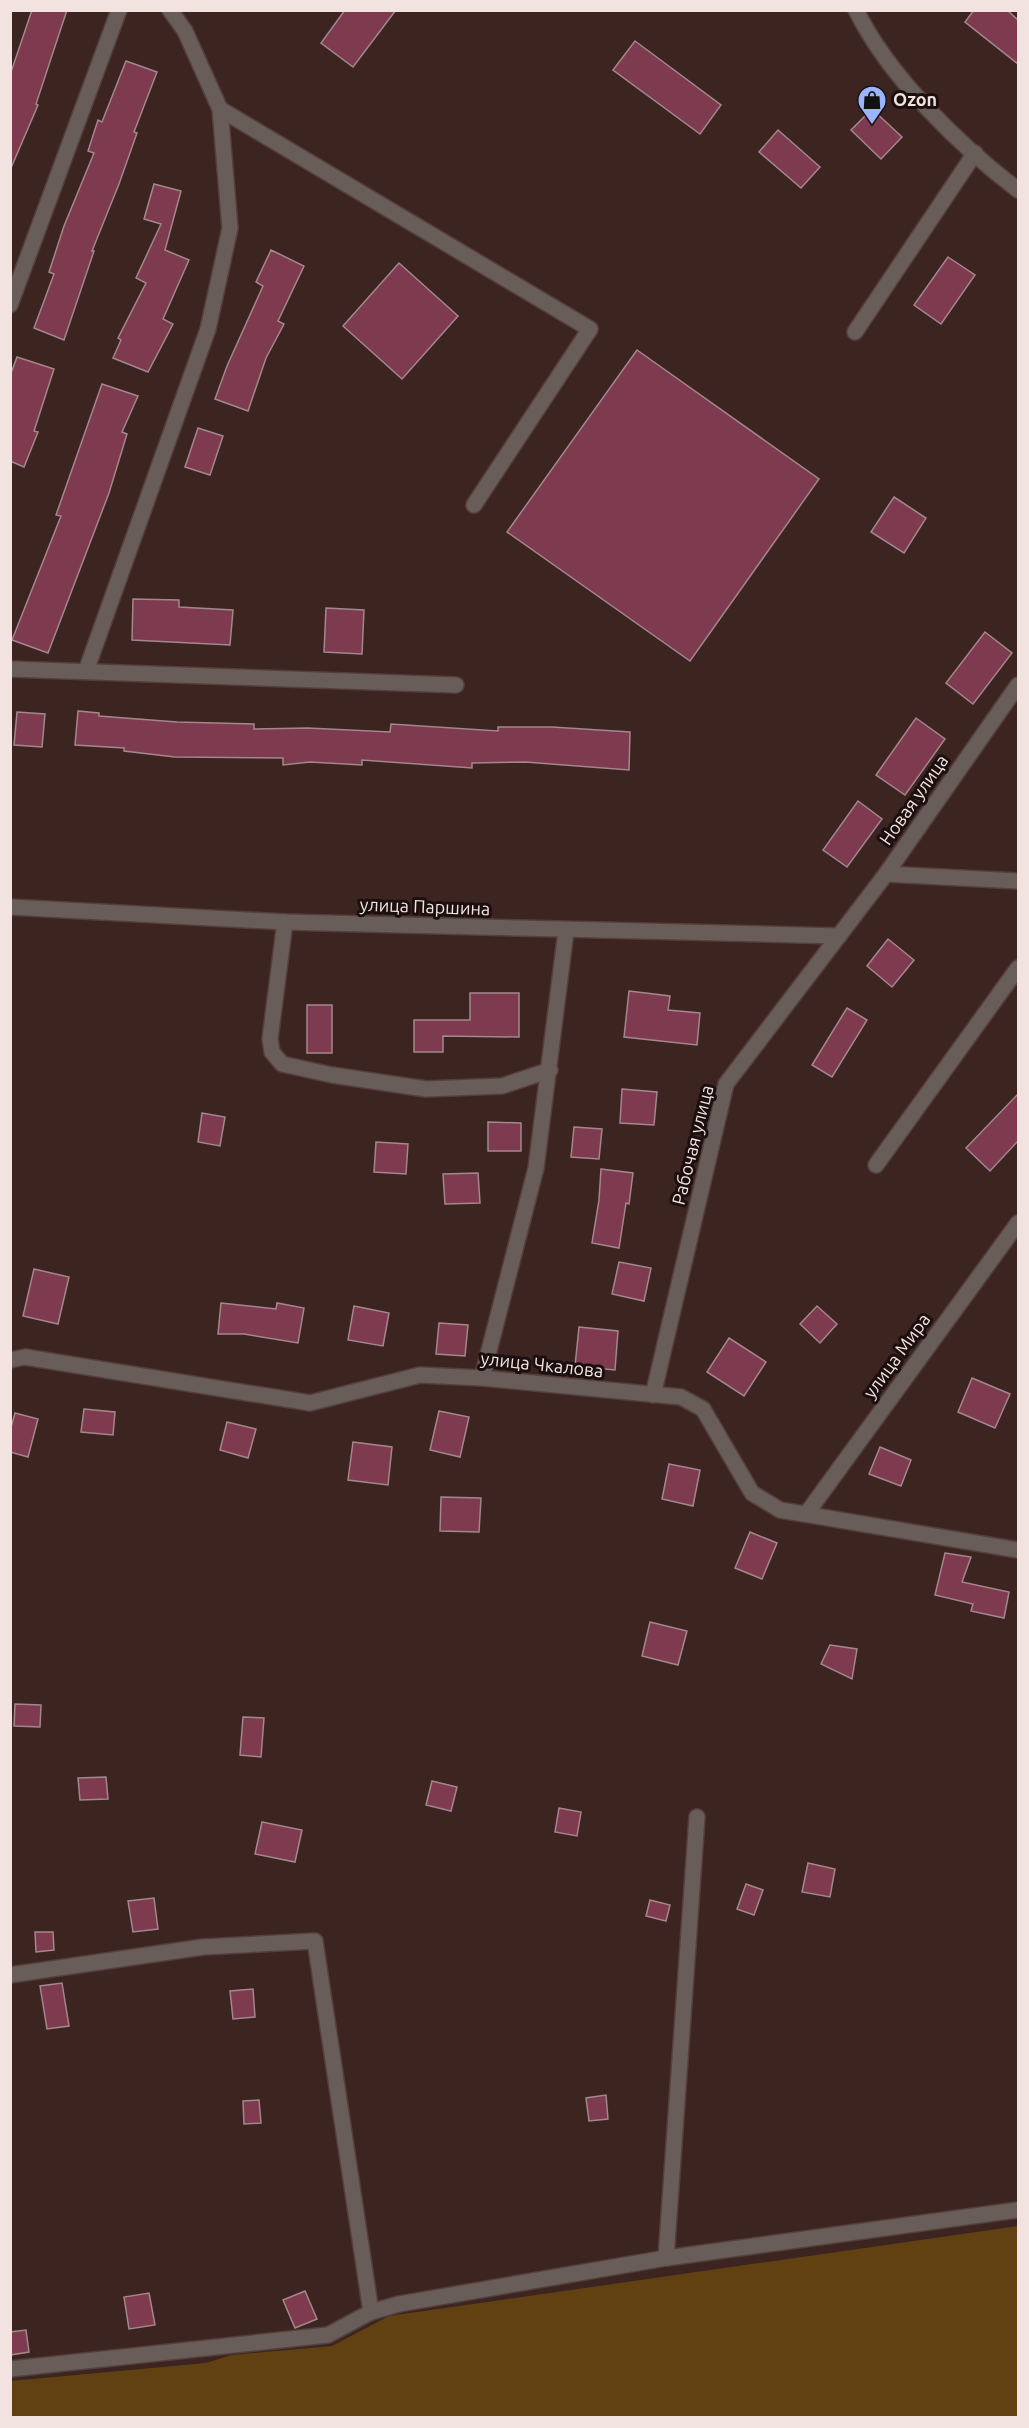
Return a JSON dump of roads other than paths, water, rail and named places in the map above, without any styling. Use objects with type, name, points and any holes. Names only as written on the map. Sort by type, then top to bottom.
[{"type":"street","points":[[10,305],[119,10]]},
{"type":"street","points":[[87,671],[208,329],[230,228],[220,109],[185,31],[170,10]]},
{"type":"street","points":[[841,10],[857,12],[899,75],[941,122],[1018,190]]},
{"type":"street","points":[[220,109],[590,329],[474,505]]},
{"type":"street","points":[[855,332],[975,153]]},
{"type":"street","points":[[10,669],[456,685]]},
{"type":"street","name":"Новая улица","points":[[839,936],[886,874],[1018,685]]},
{"type":"street","points":[[886,874],[1018,881]]},
{"type":"street","name":"улица Паршина","points":[[10,907],[285,922],[566,931],[839,936]]},
{"type":"street","points":[[285,922],[270,1039],[272,1052],[282,1064],[332,1075],[426,1089],[502,1086],[550,1070]]},
{"type":"street","points":[[482,1378],[536,1168],[566,931]]},
{"type":"street","name":"Рабочая улица","points":[[653,1395],[726,1084],[839,936]]},
{"type":"street","points":[[876,1165],[1018,968]]},
{"type":"street","name":"улица Мира","points":[[807,1513],[1018,1223]]},
{"type":"street","name":"улица Чкалова","points":[[10,1360],[25,1358],[310,1403],[420,1375],[482,1378],[681,1398],[703,1408],[752,1493],[780,1510],[1018,1550]]},
{"type":"street","points":[[666,2258],[697,1817]]},
{"type":"street","points":[[10,1974],[203,1947],[315,1941],[371,2312]]},
{"type":"street","points":[[10,2369],[328,2335],[371,2312],[666,2258],[1018,2210]]},
{"type":"place","name":"Ozon","points":[[872,126]]}]
